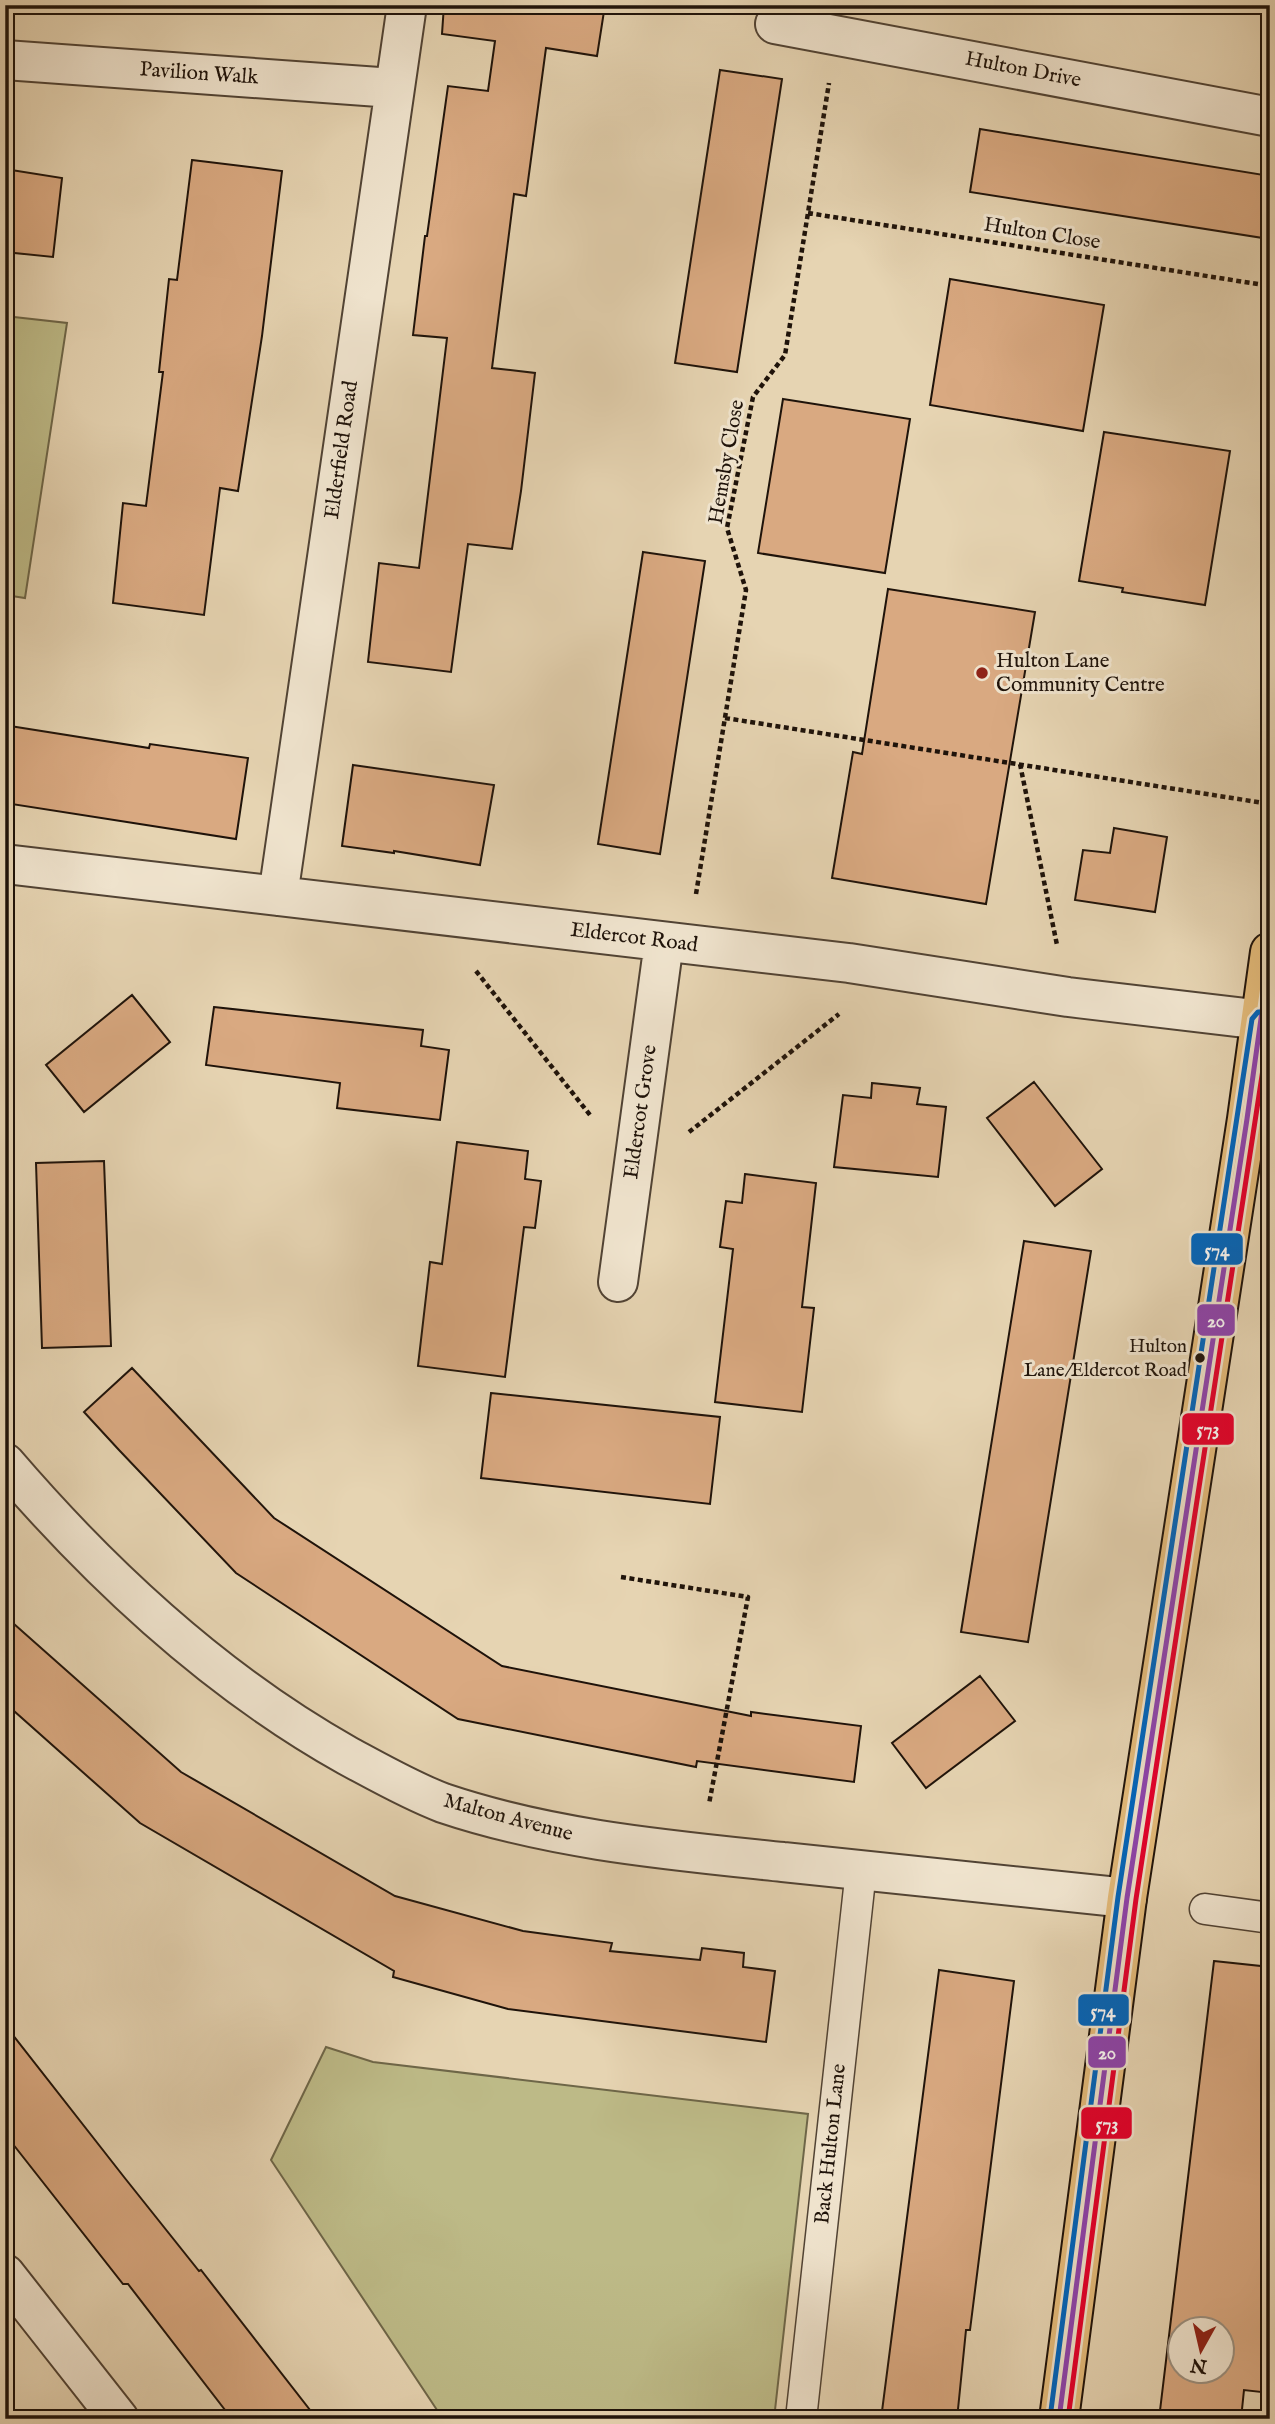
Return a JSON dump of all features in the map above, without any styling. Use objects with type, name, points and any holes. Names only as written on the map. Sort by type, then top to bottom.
[{"type":"main road","points":[[1059,2419],[1127,1898],[1265,1021],[1270,952]]},
{"type":"street","name":"Elderfield Road","points":[[278,896],[407,5]]},
{"type":"street","name":"Hulton Drive","points":[[775,24],[1270,117]]},
{"type":"street","name":"Pavilion Walk","points":[[5,60],[393,88]]},
{"type":"street","name":"Eldercot Road","points":[[5,864],[849,963],[1068,997],[1265,1021]]},
{"type":"street","name":"Eldercot Grove","points":[[618,1282],[636,1150],[676,943]]},
{"type":"street","name":"Malton Avenue","points":[[5,1463],[55,1517],[178,1637],[245,1691],[322,1741],[370,1768],[452,1805],[523,1826],[593,1839],[699,1853],[1127,1898]]},
{"type":"street","points":[[5,2274],[119,2419]]},
{"type":"lane","name":"Back Hulton Lane","points":[[801,2419],[861,1870]]},
{"type":"lane","points":[[1205,1909],[1270,1918]]},
{"type":"path","name":"Hemsby Close","points":[[676,943],[725,718],[746,590],[727,528],[753,397],[786,355],[837,34]]},
{"type":"path","name":"Hulton Close","points":[[808,213],[1270,286]]},
{"type":"path","points":[[725,718],[1270,804]]},
{"type":"path","points":[[1020,764],[1068,997]]},
{"type":"path","points":[[481,920],[476,971],[613,1144],[636,1150],[664,1152],[844,1011],[849,963]]},
{"type":"path","points":[[621,1577],[748,1597],[699,1853]]},
{"type":"shaded area","points":[[5,316],[67,323],[25,598],[5,595]]},
{"type":"shaded area","points":[[326,2047],[373,2062],[808,2114],[774,2419],[443,2419],[271,2160]]},
{"type":"building","points":[[444,5],[605,5],[597,56],[546,48],[526,196],[514,194],[492,368],[535,373],[521,491],[512,549],[468,544],[451,672],[368,662],[379,563],[419,568],[447,338],[413,335],[448,86],[488,91],[495,41],[442,34]]},
{"type":"building","points":[[720,70],[782,79],[737,372],[675,363]]},
{"type":"building","points":[[980,129],[1270,176],[1270,198],[1263,238],[970,192]]},
{"type":"building","points":[[192,160],[282,171],[262,336],[238,491],[220,488],[204,615],[113,603],[123,503],[146,506],[163,372],[159,372],[169,279],[177,280]]},
{"type":"building","points":[[5,169],[62,178],[53,257],[5,252]]},
{"type":"building","points":[[950,279],[1104,305],[1083,431],[930,405]]},
{"type":"building","points":[[783,399],[910,419],[885,573],[758,553]]},
{"type":"building","points":[[1104,432],[1230,451],[1205,605],[1122,592],[1123,588],[1079,581]]},
{"type":"building","points":[[643,552],[705,561],[660,854],[598,844]]},
{"type":"building","points":[[888,589],[1035,612],[986,904],[832,878],[853,752],[862,754]]},
{"type":"building","points":[[10,726],[149,748],[150,744],[248,758],[236,839],[5,803],[5,754]]},
{"type":"building","points":[[353,765],[494,785],[480,865],[394,851],[342,846]]},
{"type":"building","points":[[1114,828],[1167,837],[1155,912],[1075,900],[1083,850],[1110,853]]},
{"type":"building","points":[[132,995],[170,1042],[84,1112],[46,1065]]},
{"type":"building","points":[[214,1007],[423,1030],[421,1046],[449,1050],[440,1120],[337,1108],[340,1083],[206,1065]]},
{"type":"building","points":[[1034,1082],[1102,1169],[1055,1206],[987,1118]]},
{"type":"building","points":[[872,1083],[920,1088],[917,1104],[946,1107],[938,1177],[834,1167],[843,1095],[871,1098]]},
{"type":"building","points":[[457,1142],[528,1151],[525,1179],[541,1181],[535,1228],[524,1227],[505,1377],[418,1366],[430,1262],[442,1264]]},
{"type":"building","points":[[104,1161],[111,1346],[42,1348],[36,1163]]},
{"type":"building","points":[[745,1174],[816,1183],[802,1307],[814,1308],[802,1412],[715,1402],[733,1249],[720,1247],[726,1201],[742,1203]]},
{"type":"building","points":[[1024,1241],[1091,1251],[1028,1642],[961,1632]]},
{"type":"building","points":[[132,1368],[274,1518],[502,1666],[751,1716],[751,1712],[861,1726],[854,1782],[697,1761],[696,1767],[458,1719],[236,1573],[119,1450],[84,1412]]},
{"type":"building","points":[[491,1393],[720,1417],[710,1504],[481,1478]]},
{"type":"building","points":[[5,1616],[181,1772],[395,1896],[523,1931],[612,1943],[610,1951],[700,1960],[702,1948],[744,1953],[743,1967],[775,1971],[766,2042],[508,2009],[393,1977],[394,1971],[140,1823],[5,1703]]},
{"type":"building","points":[[980,1676],[1015,1721],[926,1788],[892,1743]]},
{"type":"building","points":[[1214,1961],[1270,1967],[1270,2393],[1244,2390],[1241,2419],[1159,2419],[1166,2361],[1166,2386],[1236,2386],[1236,2316],[1171,2316]]},
{"type":"building","points":[[939,1970],[1014,1981],[970,2330],[966,2330],[957,2419],[881,2419]]},
{"type":"building","points":[[5,2025],[317,2419],[232,2419],[128,2284],[123,2284],[5,2134]]},
{"type":"transit line","name":"20","points":[[1059,2419],[1127,1898],[1270,954]]},
{"type":"transit line","name":"574","points":[[1050,2418],[1118,1897],[1252,1019],[1258,1012],[1270,1012]]},
{"type":"transit line","name":"573","points":[[1068,2419],[1136,1899],[1269,1030]]},
{"type":"place","name":"Hulton Lane Community Centre","points":[[982,673]]},
{"type":"place","name":"Hulton Lane/Eldercot Road","points":[[1200,1358]]}]
